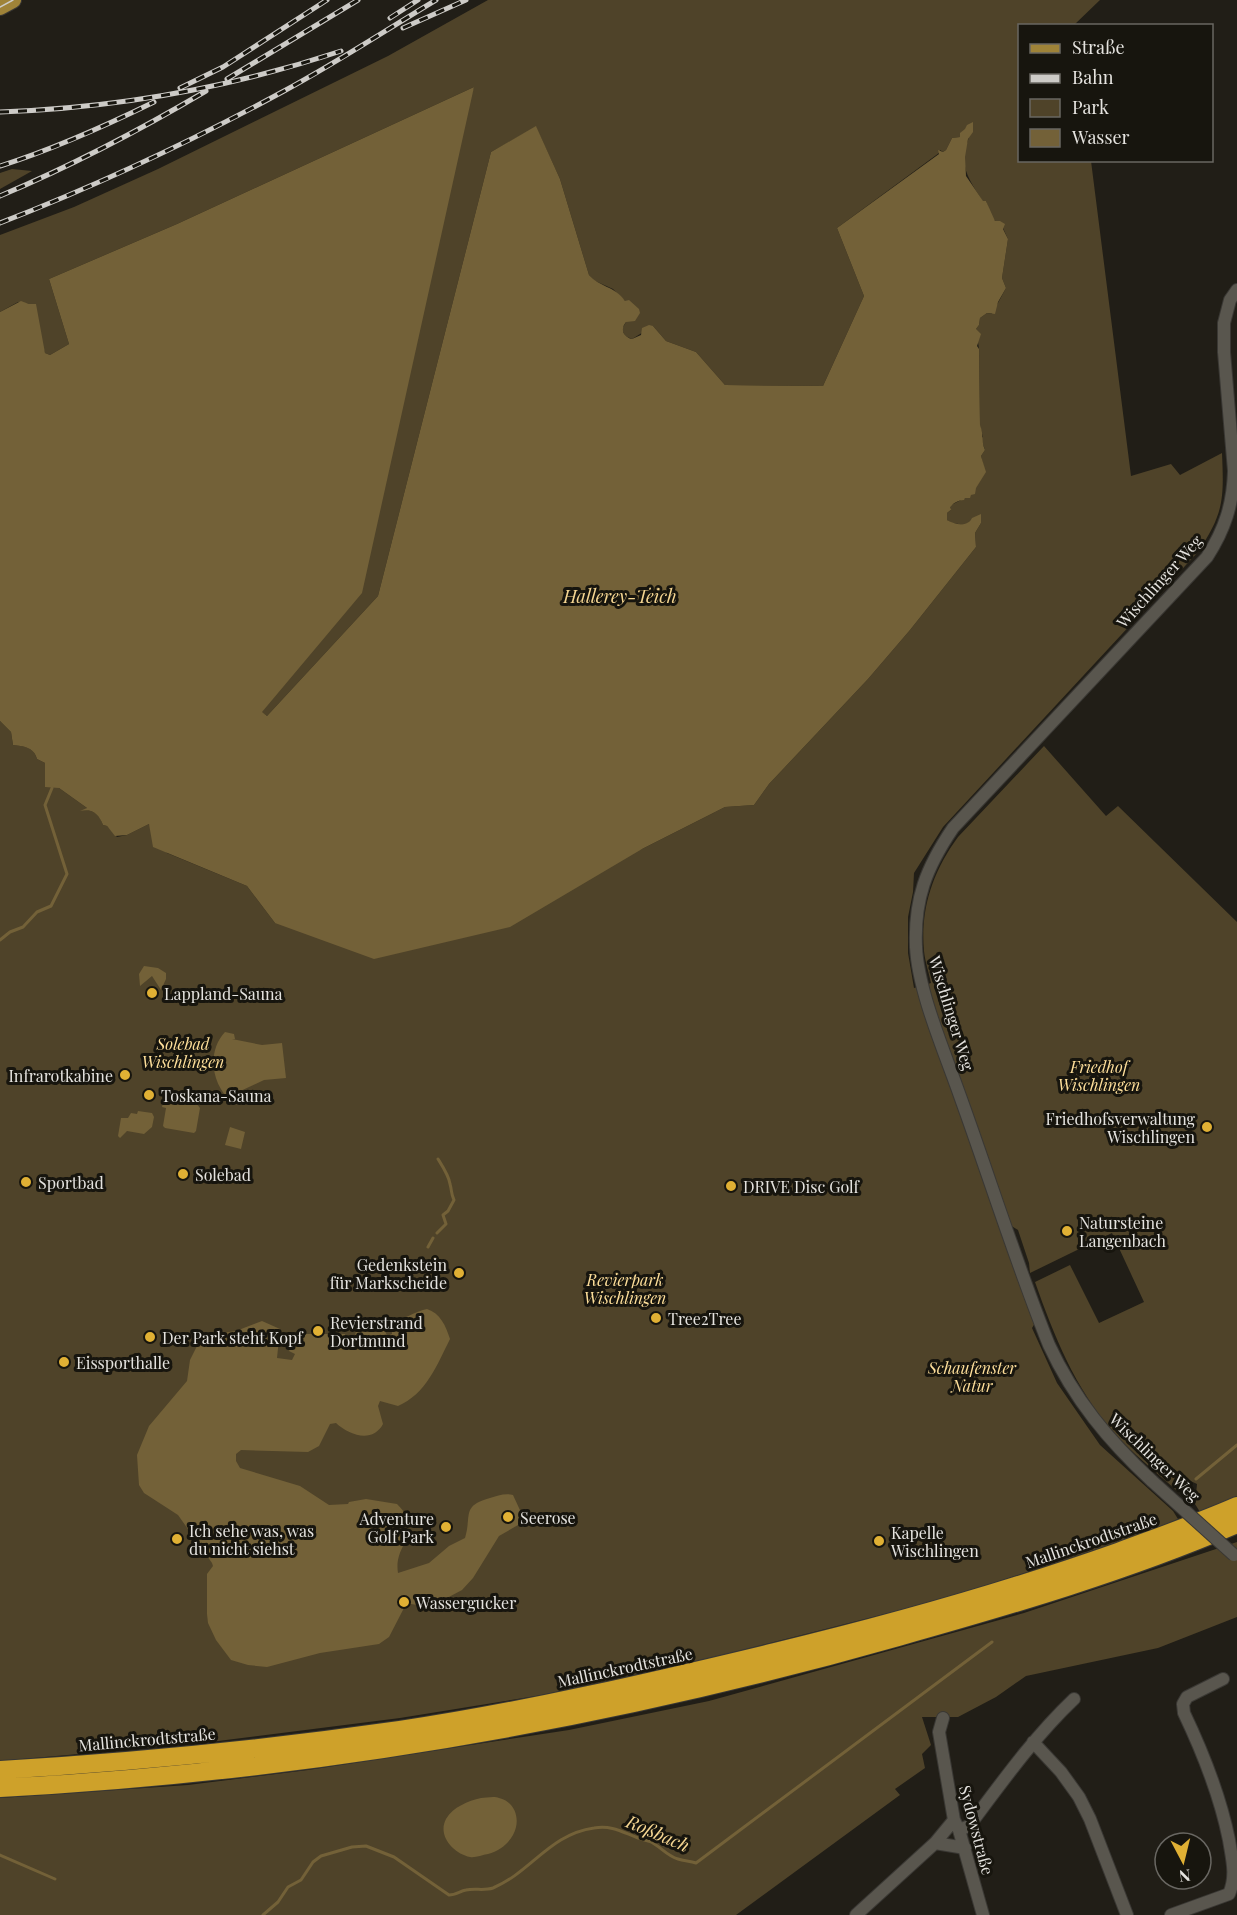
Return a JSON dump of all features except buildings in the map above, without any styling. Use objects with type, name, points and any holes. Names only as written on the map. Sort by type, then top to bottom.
[{"type":"highway","name":"Mallinckrodtstraße","points":[[0,1770],[109,1763],[248,1749],[402,1729],[543,1704],[873,1629],[1039,1580],[1237,1506]]},
{"type":"highway","points":[[0,1788],[204,1772],[392,1748],[650,1699],[844,1653],[984,1613],[1168,1551],[1237,1524]]},
{"type":"main road","points":[[0,7],[13,0]]},
{"type":"street","name":"Wischlinger Weg","points":[[1235,1556],[1107,1437],[1062,1373],[1049,1345],[930,1011],[916,949],[917,916],[926,876],[939,849],[953,828],[1208,556],[1217,541],[1230,511],[1234,488],[1224,323],[1230,300],[1237,290]]},
{"type":"street","points":[[1171,1915],[1229,1894],[1234,1884],[1234,1868],[1223,1810],[1214,1780],[1184,1713],[1183,1704],[1187,1697],[1223,1679]]},
{"type":"street","points":[[856,1915],[957,1825],[969,1826],[1033,1742],[1074,1699]]},
{"type":"street","name":"Sydowstraße","points":[[943,1718],[939,1732],[957,1825],[983,1915]]},
{"type":"street","points":[[1033,1742],[1061,1772],[1079,1797],[1090,1819],[1127,1915]]},
{"type":"street","points":[[935,1843],[965,1848]]},
{"type":"green space","name":"Revierpark Wischlingen","points":[[488,0],[1100,0],[1075,24],[1018,24],[1018,162],[1091,162],[1131,476],[1171,464],[1180,475],[1222,453],[1223,482],[1218,516],[1198,552],[943,827],[914,873],[908,917],[908,953],[914,988],[931,983],[925,959],[923,935],[926,905],[935,877],[958,837],[1044,746],[1106,816],[1118,806],[1237,922],[1237,1496],[1200,1512],[1195,1504],[1197,1484],[1184,1478],[1184,1486],[1177,1491],[1128,1447],[1113,1432],[1087,1398],[1067,1361],[1035,1282],[1070,1265],[1099,1323],[1144,1302],[1112,1233],[1030,1273],[1018,1230],[1005,1222],[1038,1318],[1032,1328],[1057,1383],[1100,1445],[1173,1511],[1178,1519],[1146,1533],[948,1598],[706,1659],[542,1695],[400,1718],[202,1743],[0,1761],[0,721],[11,732],[13,745],[31,750],[37,759],[45,763],[59,788],[87,808],[86,810],[97,814],[103,825],[107,826],[117,837],[127,835],[149,824],[167,853],[247,886],[275,923],[642,849],[725,807],[754,805],[769,784],[868,679],[976,547],[975,533],[981,523],[981,515],[966,525],[951,523],[947,520],[947,513],[952,509],[951,505],[971,495],[985,472],[981,456],[985,450],[980,426],[979,349],[976,329],[980,318],[987,313],[992,314],[1006,288],[1002,278],[1008,239],[1003,228],[992,218],[986,201],[983,202],[967,173],[964,158],[973,123],[961,134],[961,137],[952,138],[946,150],[943,152],[940,150],[837,228],[864,296],[823,386],[725,385],[696,352],[666,341],[653,326],[632,339],[625,336],[622,329],[626,322],[625,301],[613,289],[593,280],[589,275],[560,179],[536,127],[491,152],[378,596],[267,716],[261,712],[474,87],[177,224],[49,279],[69,344],[50,355],[45,353],[29,304],[18,302],[0,312],[0,235],[74,207],[158,169],[388,56]]},
{"type":"green space","points":[[12,169],[32,171],[0,189],[0,173]]},
{"type":"green space","points":[[1237,1542],[1237,1617],[1158,1648],[1026,1676],[996,1697],[958,1717],[922,1717],[931,1745],[922,1754],[925,1768],[895,1789],[900,1795],[736,1915],[0,1915],[0,1798],[188,1785],[308,1770],[569,1730],[709,1701],[1024,1613]]},
{"type":"water","name":"Hallerey-Teich","points":[[474,87],[362,593],[262,712],[267,716],[378,596],[491,152],[536,126],[560,179],[589,275],[597,282],[617,292],[625,301],[629,300],[639,309],[640,313],[635,321],[626,322],[624,325],[623,330],[626,336],[632,339],[641,335],[642,328],[653,326],[666,341],[696,352],[725,385],[823,386],[864,296],[837,228],[939,154],[938,150],[943,152],[946,150],[952,138],[960,137],[960,133],[973,122],[973,132],[968,139],[965,157],[966,176],[983,201],[986,201],[995,221],[1005,224],[1003,229],[1008,239],[1002,278],[1006,288],[998,302],[995,314],[987,313],[980,318],[976,329],[981,334],[977,346],[979,349],[980,425],[985,450],[981,456],[986,472],[975,494],[951,506],[952,509],[947,513],[947,520],[964,524],[981,514],[981,523],[975,533],[976,547],[910,630],[868,679],[769,784],[754,805],[725,807],[642,849],[510,927],[374,959],[275,923],[247,886],[153,847],[149,824],[127,835],[115,836],[94,813],[88,810],[80,811],[87,808],[59,788],[45,787],[45,763],[37,759],[31,750],[13,745],[11,732],[0,721],[0,312],[21,301],[36,304],[45,353],[50,355],[69,344],[49,279],[177,224]]},
{"type":"water","points":[[144,966],[158,968],[166,973],[161,990],[152,976],[140,986],[139,974]]},
{"type":"water","points":[[225,1032],[234,1034],[235,1039],[232,1039],[262,1045],[282,1043],[286,1078],[264,1080],[234,1094],[240,1093],[241,1096],[237,1101],[231,1101],[219,1086],[214,1067],[216,1048]]},
{"type":"water","points":[[166,1091],[185,1094],[190,1101],[193,1099],[200,1108],[194,1133],[163,1126],[166,1108],[162,1107]]},
{"type":"water","points":[[138,1111],[152,1113],[154,1117],[152,1127],[144,1134],[127,1131],[120,1138],[118,1136],[121,1118],[128,1118],[131,1113],[137,1114]]},
{"type":"water","points":[[230,1127],[245,1132],[241,1149],[225,1145]]},
{"type":"water","points":[[427,1309],[442,1321],[450,1339],[430,1378],[416,1394],[398,1406],[380,1401],[378,1406],[383,1424],[379,1430],[373,1434],[361,1436],[336,1423],[330,1424],[319,1446],[308,1452],[241,1450],[236,1454],[236,1461],[240,1468],[300,1486],[329,1505],[348,1504],[366,1499],[397,1504],[409,1523],[409,1531],[398,1562],[398,1573],[429,1563],[449,1546],[465,1538],[469,1512],[475,1504],[481,1501],[501,1495],[513,1495],[525,1521],[499,1536],[473,1578],[462,1590],[430,1607],[411,1604],[404,1608],[389,1637],[379,1644],[320,1653],[267,1667],[231,1660],[216,1640],[208,1623],[207,1574],[213,1566],[212,1563],[178,1515],[144,1493],[139,1485],[137,1455],[149,1426],[187,1381],[190,1360],[200,1340],[209,1335],[236,1331],[262,1321],[280,1329],[277,1358],[292,1360],[295,1354],[289,1351],[295,1334],[345,1334],[347,1348],[353,1348],[357,1325],[381,1321],[387,1336],[392,1334],[391,1321]]},
{"type":"water","points":[[497,1797],[505,1800],[513,1808],[517,1824],[513,1835],[502,1847],[488,1854],[470,1857],[453,1848],[445,1838],[444,1825],[449,1815],[457,1808],[481,1798]]},
{"type":"waterway","points":[[0,940],[10,932],[23,927],[37,912],[51,906],[67,874],[45,805],[52,788]]},
{"type":"waterway","points":[[437,1233],[446,1224],[443,1215],[454,1200],[446,1172],[438,1159]]},
{"type":"waterway","points":[[428,1247],[433,1238]]},
{"type":"waterway","name":"Roßbach","points":[[1196,1479],[1237,1445]]},
{"type":"waterway","name":"Roßbach","points":[[263,1915],[278,1902],[288,1887],[301,1880],[313,1862],[321,1856],[352,1847],[366,1846],[394,1857],[449,1895],[469,1889],[493,1888],[519,1873],[553,1845],[579,1832],[594,1828],[606,1827],[617,1830],[651,1842],[674,1858],[696,1863],[992,1642]]},
{"type":"waterway","points":[[0,1855],[55,1879]]},
{"type":"tram line","points":[[0,7],[13,0]]},
{"type":"railway","points":[[180,88],[223,67],[327,0]]},
{"type":"railway","points":[[227,79],[358,0]]},
{"type":"railway","points":[[390,18],[418,0]]},
{"type":"railway","points":[[0,223],[109,178],[215,127],[342,58],[436,0]]},
{"type":"railway","points":[[403,28],[466,0]]},
{"type":"railway","points":[[0,112],[87,106],[172,94],[257,76],[341,51]]},
{"type":"railway","points":[[0,196],[105,147],[206,91]]},
{"type":"railway","points":[[0,166],[78,137],[154,102]]},
{"type":"place","name":"Lappland-Sauna","points":[[152,993]]},
{"type":"place","name":"Infrarotkabine","points":[[125,1075]]},
{"type":"place","name":"Toskana-Sauna","points":[[149,1095]]},
{"type":"place","name":"Friedhofsverwaltung Wischlingen","points":[[1207,1127]]},
{"type":"place","name":"Solebad","points":[[183,1174]]},
{"type":"place","name":"Sportbad","points":[[26,1182]]},
{"type":"place","name":"DRIVE Disc Golf","points":[[731,1186]]},
{"type":"place","name":"Natursteine Langenbach","points":[[1067,1231]]},
{"type":"place","name":"Gedenkstein für Markscheide","points":[[459,1273]]},
{"type":"place","name":"Tree2Tree","points":[[656,1318]]},
{"type":"place","name":"Revierstrand Dortmund","points":[[318,1331]]},
{"type":"place","name":"Der Park steht Kopf","points":[[150,1337]]},
{"type":"place","name":"Eissporthalle","points":[[64,1362]]},
{"type":"place","name":"Seerose","points":[[508,1517]]},
{"type":"place","name":"Adventure Golf Park","points":[[446,1527]]},
{"type":"place","name":"Ich sehe was, was du nicht siehst","points":[[177,1539]]},
{"type":"place","name":"Kapelle Wischlingen","points":[[879,1541]]},
{"type":"place","name":"Wassergucker","points":[[404,1602]]},
{"type":"park label","name":"Solebad Wischlingen","points":[[183,1052]]},
{"type":"park label","name":"Friedhof Wischlingen","points":[[1099,1075]]},
{"type":"park label","name":"Schaufenster Natur","points":[[972,1376]]}]
